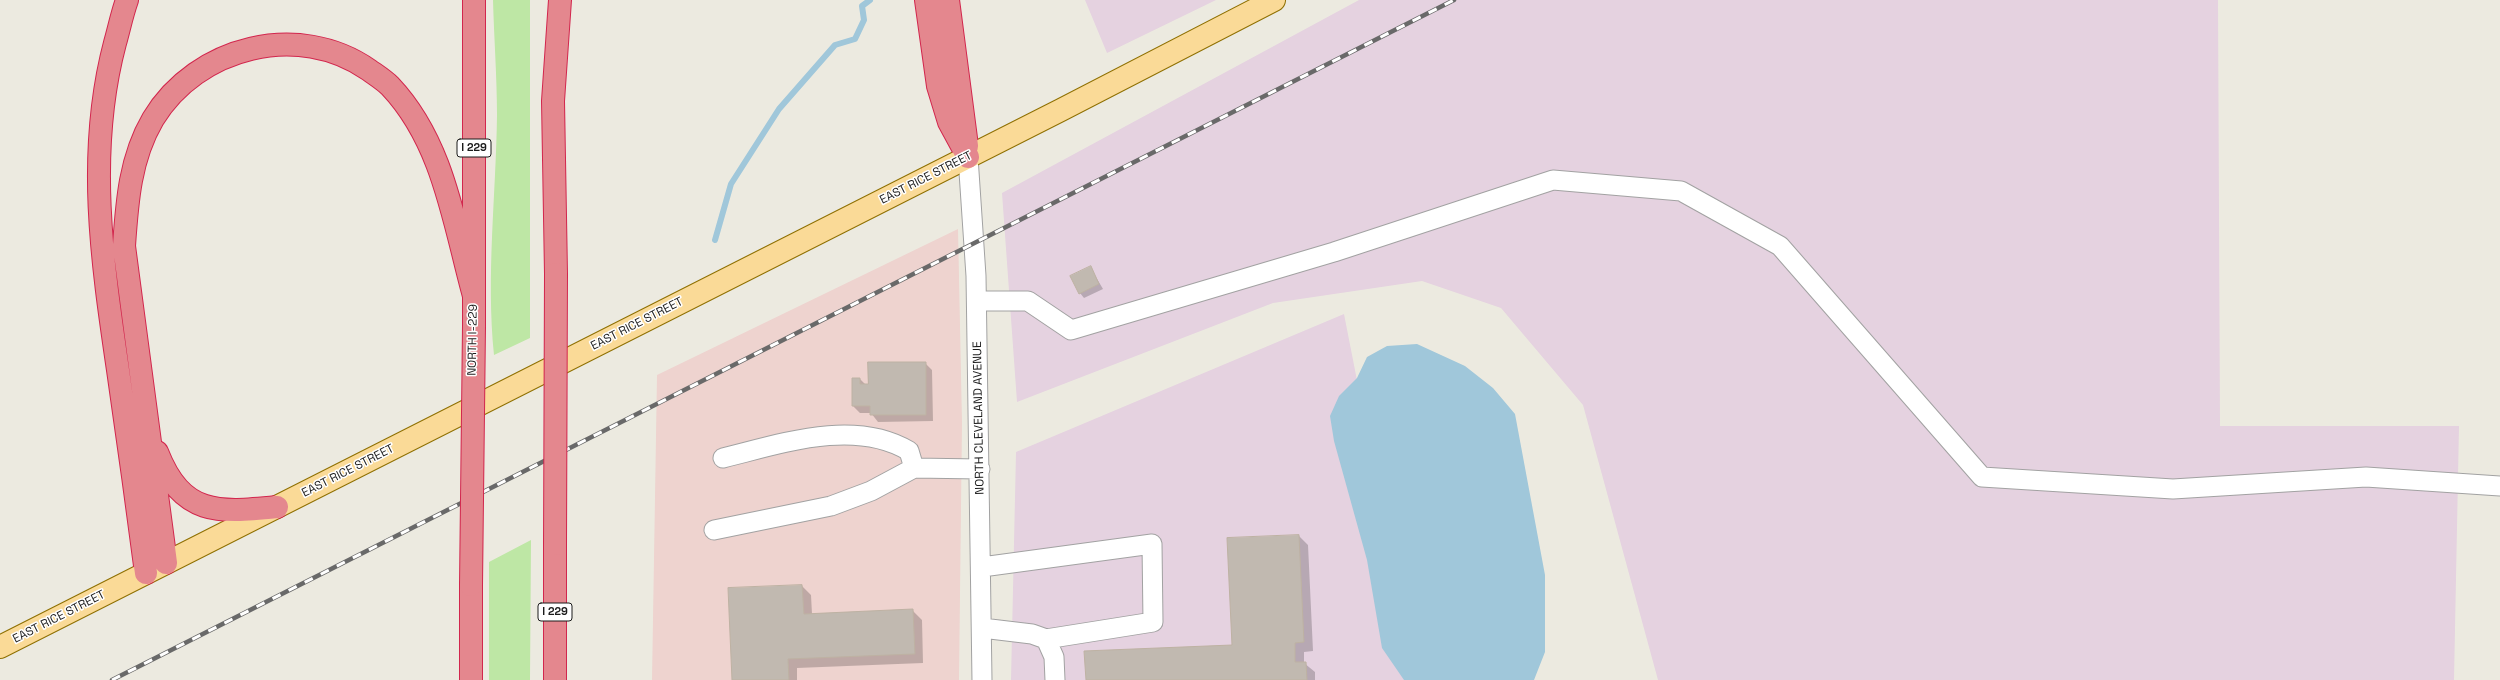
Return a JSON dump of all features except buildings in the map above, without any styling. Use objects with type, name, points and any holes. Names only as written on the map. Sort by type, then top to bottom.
[{"type":"highway","points":[[127,0],[109,64],[101,108],[98,149],[99,196],[106,290],[146,573]]},
{"type":"highway","name":"NORTH I-229","points":[[471,680],[474,326],[474,0]]},
{"type":"highway","name":"I 229","points":[[553,0],[556,274],[555,680]]},
{"type":"highway","points":[[553,102],[560,0]]},
{"type":"highway","points":[[926,0],[938,86],[949,122],[968,157]]},
{"type":"highway","points":[[948,0],[968,157]]},
{"type":"highway","points":[[166,563],[124,246],[127,196],[132,170],[153,120],[171,96],[201,69],[241,50],[265,44],[294,45],[337,52],[362,65],[389,84],[410,110],[427,139],[441,172],[474,296]]},
{"type":"highway","points":[[148,429],[167,473],[188,499],[204,506],[220,510],[277,507]]},
{"type":"main road","name":"EAST RICE STREET","points":[[0,647],[968,157],[1265,2]]},
{"type":"street","name":"NORTH CLEVELAND AVENUE","points":[[968,157],[976,301],[982,567],[982,680]]},
{"type":"street","points":[[976,301],[1028,301],[1071,330],[1334,252],[1553,180],[1681,191],[1780,246],[1982,477],[2173,490],[2366,477],[2500,486]]},
{"type":"street","points":[[723,458],[822,436],[872,436],[897,444],[909,451],[914,468]]},
{"type":"street","points":[[714,530],[831,506],[871,491],[914,468],[980,469]]},
{"type":"street","points":[[982,567],[1152,544],[1153,622],[1046,639],[1032,634],[982,628]]},
{"type":"street","points":[[1046,639],[1054,657],[1055,680]]},
{"type":"shaded area","points":[[1085,0],[1216,0],[1107,53]]},
{"type":"shaded area","points":[[1359,0],[2218,0],[2220,426],[2459,426],[2454,680],[1658,680],[1583,405],[1501,308],[1422,281],[1273,303],[1017,402],[1002,193]]},
{"type":"shaded area","points":[[958,229],[962,423],[959,680],[652,680],[657,375]]},
{"type":"shaded area","points":[[1344,314],[1392,559],[1410,680],[1011,680],[1016,452]]},
{"type":"green space","points":[[493,0],[530,0],[530,338],[494,355],[491,265],[497,86]]},
{"type":"green space","points":[[531,540],[530,680],[489,680],[489,562]]},
{"type":"water","points":[[1417,344],[1465,366],[1493,388],[1515,414],[1545,575],[1545,652],[1534,680],[1404,680],[1382,648],[1367,560],[1334,441],[1330,416],[1339,396],[1357,378],[1367,357],[1387,346]]},
{"type":"waterway","points":[[715,240],[731,184],[779,109],[835,45],[855,39],[864,20],[862,6],[870,0]]},
{"type":"railway","points":[[112,680],[1454,0]]}]
